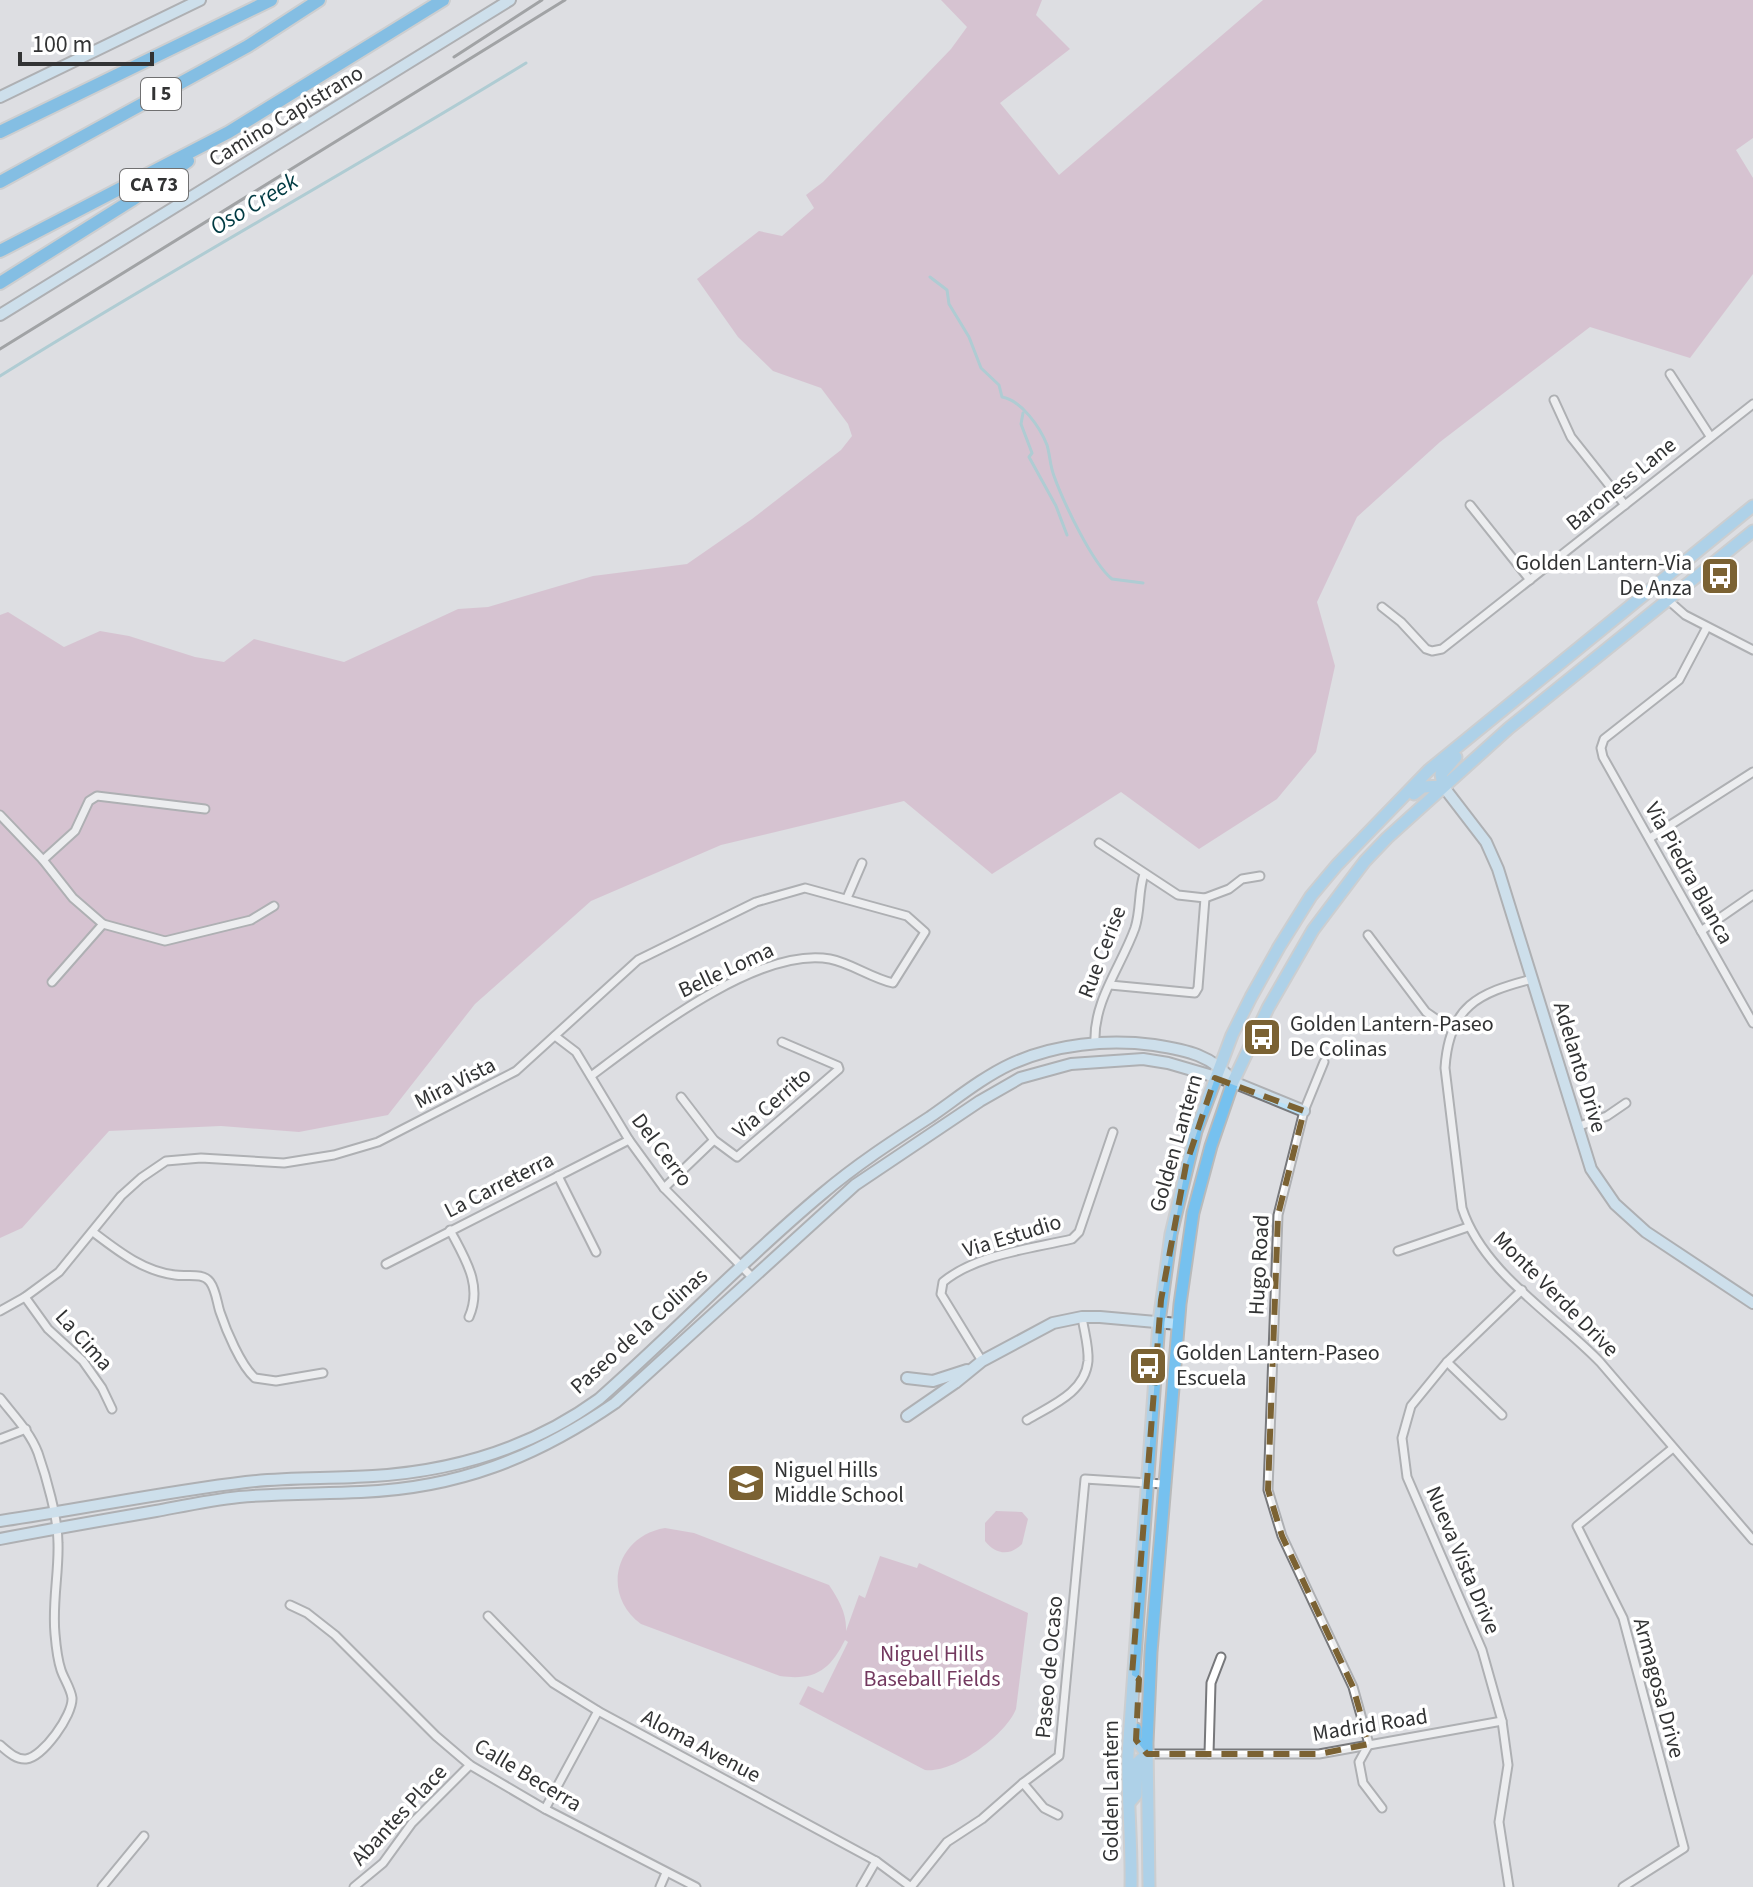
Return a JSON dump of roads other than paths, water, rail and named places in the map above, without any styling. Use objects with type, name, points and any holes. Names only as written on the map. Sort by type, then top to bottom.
[{"type":"highway","points":[[0,132],[271,0]]},
{"type":"highway","name":"I 5","points":[[0,182],[248,46],[319,0]]},
{"type":"highway","points":[[0,251],[229,132],[443,0]]},
{"type":"highway","name":"CA 73","points":[[0,283],[132,200],[229,132]]},
{"type":"main road","points":[[0,97],[200,0]]},
{"type":"main road","name":"Camino Capistrano","points":[[0,315],[510,0]]},
{"type":"main road","name":"Golden Lantern","points":[[1131,1887],[1132,1842],[1127,1785],[1132,1675],[1159,1322],[1181,1189],[1196,1131],[1220,1065],[1251,997],[1290,929],[1328,875],[1429,770],[1753,506]]},
{"type":"main road","name":"Golden Lantern","points":[[1149,1887],[1147,1754],[1163,1484],[1178,1324],[1193,1213],[1233,1082],[1268,1008],[1313,930],[1365,861],[1414,810],[1509,728],[1753,531]]},
{"type":"main road","points":[[1636,603],[1646,607],[1668,600],[1668,588],[1672,582],[1669,574]]},
{"type":"main road","points":[[1374,828],[1423,787],[1443,786],[1441,774],[1448,763],[1477,740],[1486,730],[1489,720]]},
{"type":"main road","name":"Adelanto Drive","points":[[1443,786],[1486,842],[1498,869],[1595,1177],[1629,1220],[1753,1303]]},
{"type":"main road","name":"Paseo de la Colinas","points":[[0,1521],[212,1486],[279,1479],[403,1474],[477,1459],[531,1438],[579,1413],[623,1378],[741,1266],[844,1176],[992,1075],[1030,1057],[1095,1043],[1126,1042],[1177,1049],[1220,1065]]},
{"type":"main road","points":[[1095,1043],[1096,1060]]},
{"type":"main road","name":"Paseo de la Colinas","points":[[0,1539],[237,1497],[359,1492],[429,1485],[493,1469],[551,1443],[615,1403],[855,1185],[980,1101],[1037,1071],[1096,1060],[1143,1059],[1233,1082],[1304,1111]]},
{"type":"main road","points":[[1220,1065],[1233,1082]]},
{"type":"main road","points":[[907,1416],[982,1361],[1053,1323],[1082,1317],[1178,1324]]},
{"type":"main road","points":[[907,1378],[933,1381],[969,1370]]},
{"type":"main road","points":[[1129,1803],[1136,1795],[1137,1763],[1147,1754],[1136,1740],[1139,1682],[1132,1675]]},
{"type":"street","points":[[1670,374],[1710,436]]},
{"type":"street","points":[[1554,400],[1571,437],[1625,505]]},
{"type":"street","name":"Baroness Lane","points":[[1382,607],[1426,649],[1437,651],[1463,635],[1710,436],[1753,405]]},
{"type":"street","points":[[1470,505],[1530,580]]},
{"type":"street","points":[[1668,600],[1685,615],[1753,650]]},
{"type":"street","name":"Via Piedra Blanca","points":[[1707,627],[1679,680],[1604,739],[1601,748],[1603,757],[1753,1023]]},
{"type":"street","points":[[1650,838],[1753,772]]},
{"type":"street","points":[[43,860],[75,831],[89,801],[97,796],[205,809]]},
{"type":"street","points":[[0,815],[43,860],[73,898],[103,924],[165,941],[251,920],[274,906]]},
{"type":"street","points":[[1099,843],[1178,895],[1205,898],[1229,889],[1242,879],[1260,876]]},
{"type":"street","points":[[847,898],[862,863]]},
{"type":"street","name":"Rue Cerise","points":[[1095,1043],[1094,1023],[1102,996],[1110,985],[1135,926],[1144,874]]},
{"type":"street","name":"Mira Vista","points":[[0,1311],[59,1272],[121,1196],[166,1161],[201,1158],[284,1163],[334,1155],[378,1142],[516,1071],[638,960],[756,902],[805,888],[907,916],[925,932],[893,983]]},
{"type":"street","points":[[1701,931],[1753,895]]},
{"type":"street","points":[[1110,985],[1189,995],[1195,993],[1198,988],[1205,898]]},
{"type":"street","points":[[52,982],[103,924]]},
{"type":"street","points":[[1368,935],[1426,1012],[1452,1030]]},
{"type":"street","name":"Belle Loma","points":[[591,1076],[686,1006],[759,970],[791,959],[830,959],[893,983]]},
{"type":"street","name":"Monte Verde Drive","points":[[1532,979],[1496,988],[1476,998],[1461,1013],[1446,1049],[1445,1068],[1462,1208],[1468,1227],[1479,1244],[1522,1290],[1600,1362],[1753,1540]]},
{"type":"street","name":"Del Cerro","points":[[555,1036],[576,1052],[629,1140],[664,1188],[752,1277]]},
{"type":"street","name":"Via Cerrito","points":[[714,1140],[737,1157],[839,1069],[782,1042]]},
{"type":"street","name":"Hugo Road","points":[[1324,1062],[1304,1111],[1278,1215],[1268,1490],[1282,1536],[1353,1687],[1369,1744]]},
{"type":"street","points":[[664,1188],[714,1140],[681,1097]]},
{"type":"street","points":[[1577,1127],[1607,1116],[1626,1103]]},
{"type":"street","name":"Via Estudio","points":[[982,1361],[941,1294],[943,1282],[953,1274],[1004,1254],[1072,1239],[1079,1232],[1113,1132]]},
{"type":"street","name":"La Carreterra","points":[[386,1264],[629,1140]]},
{"type":"street","points":[[558,1176],[596,1252]]},
{"type":"street","points":[[1398,1251],[1468,1227]]},
{"type":"street","points":[[450,1230],[473,1276],[476,1302],[469,1317]]},
{"type":"street","points":[[93,1232],[151,1269],[175,1275],[205,1277],[212,1284],[222,1320],[255,1378],[276,1381],[323,1373]]},
{"type":"street","name":"Nueva Vista Drive","points":[[1509,1887],[1499,1822],[1508,1765],[1502,1721],[1482,1650],[1407,1477],[1402,1438],[1411,1406],[1447,1362],[1522,1290]]},
{"type":"street","name":"La Cima","points":[[25,1297],[48,1329],[83,1361],[112,1409]]},
{"type":"street","points":[[1027,1420],[1071,1394],[1082,1379],[1088,1361],[1082,1317]]},
{"type":"street","points":[[1447,1362],[1502,1415]]},
{"type":"street","points":[[0,1398],[26,1429],[38,1454],[53,1513],[59,1538],[55,1632],[57,1658],[72,1697],[70,1710],[47,1744],[27,1759],[11,1755],[0,1745]]},
{"type":"street","points":[[0,1439],[26,1429]]},
{"type":"street","name":"Armagosa Drive","points":[[1623,1887],[1684,1848],[1623,1618],[1577,1526],[1673,1448]]},
{"type":"street","name":"Paseo de Ocaso","points":[[911,1887],[947,1842],[982,1819],[1059,1756],[1085,1479],[1148,1482]]},
{"type":"street","points":[[1148,1482],[1163,1484]]},
{"type":"street","name":"Calle Becerra","points":[[290,1605],[307,1613],[335,1635],[436,1736],[470,1765],[545,1809],[696,1887]]},
{"type":"street","name":"Aloma Avenue","points":[[488,1616],[553,1683],[598,1711],[876,1861],[911,1887]]},
{"type":"street","points":[[1209,1754],[1211,1683],[1221,1657]]},
{"type":"street","points":[[545,1809],[598,1711]]},
{"type":"street","name":"Madrid Road","points":[[1147,1754],[1319,1754],[1502,1721]]},
{"type":"street","points":[[1369,1744],[1359,1762],[1363,1783],[1382,1808]]},
{"type":"street","name":"Abantes Place","points":[[354,1887],[383,1863],[412,1823],[470,1765]]},
{"type":"street","points":[[1023,1783],[1044,1808],[1058,1815]]},
{"type":"street","points":[[102,1887],[144,1836]]},
{"type":"street","points":[[861,1887],[876,1861]]},
{"type":"street","points":[[660,1887],[666,1873]]},
{"type":"waterway","name":"Oso Creek","points":[[0,376],[526,63]]},
{"type":"waterway","points":[[930,277],[947,290],[949,304],[969,337],[981,368],[999,385],[1002,397],[1023,409],[1040,430],[1064,500],[1096,560],[1112,579],[1143,583]]},
{"type":"waterway","points":[[1023,413],[1021,424],[1032,453],[1029,457],[1056,506],[1067,535]]},
{"type":"railway","points":[[454,57],[542,0]]},
{"type":"railway","points":[[0,349],[565,0]]},
{"type":"place","name":"Golden Lantern-Via De Anza","points":[[1720,576]]},
{"type":"place","name":"Golden Lantern-Paseo De Colinas","points":[[1262,1037]]},
{"type":"place","name":"Golden Lantern-Paseo Escuela","points":[[1148,1366]]},
{"type":"place","name":"Niguel Hills Middle School","points":[[746,1483]]},
{"type":"park label","name":"Niguel Hills Baseball Fields","points":[[932,1666]]}]
